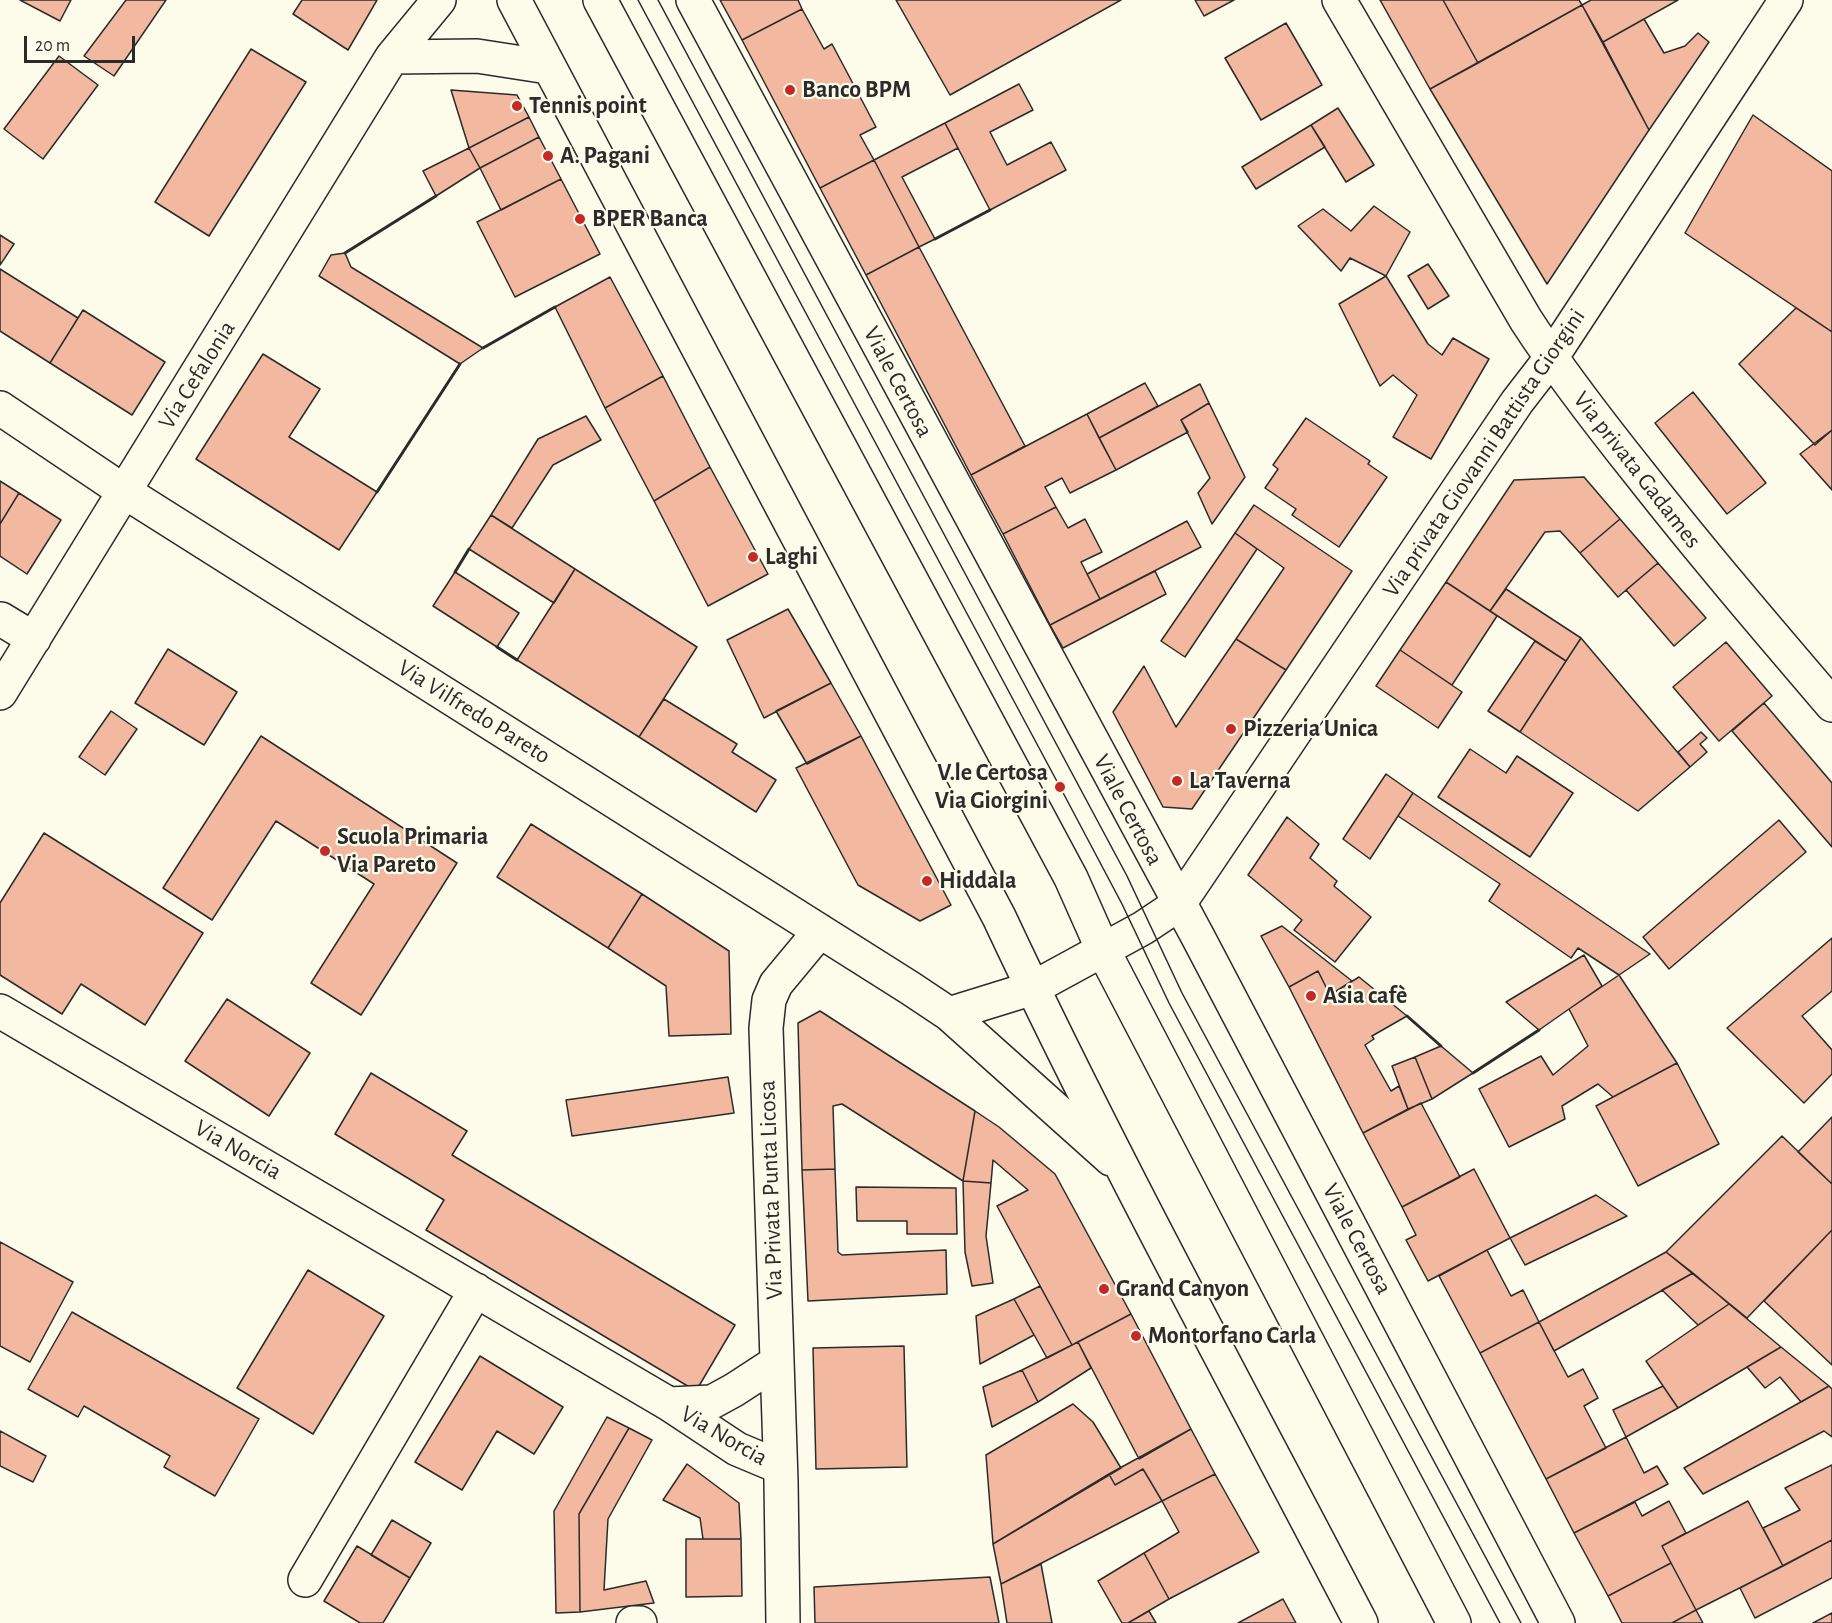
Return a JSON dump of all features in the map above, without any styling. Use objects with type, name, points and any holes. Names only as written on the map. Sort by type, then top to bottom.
[{"type":"street","name":"Via Cefalonia","points":[[0,693],[392,57],[439,0]]},
{"type":"street","points":[[514,0],[999,917],[1124,1170],[1361,1623]]},
{"type":"street","points":[[600,0],[1059,857],[1103,950],[1454,1623]]},
{"type":"street","name":"Viale Certosa","points":[[693,0],[1198,937],[1558,1623]]},
{"type":"street","name":"Via privata Gadames","points":[[1340,0],[1526,320],[1575,393],[1712,566],[1832,705]]},
{"type":"street","name":"Via privata Giovanni Battista Giorgini","points":[[1179,904],[1517,402],[1551,358],[1786,0]]},
{"type":"street","points":[[392,57],[477,56],[548,67]]},
{"type":"street","name":"Via Vilfredo Pareto","points":[[0,408],[125,492],[949,1014]]},
{"type":"street","points":[[1,619],[34,639]]},
{"type":"street","points":[[949,1014],[1033,988],[1143,928],[1179,904]]},
{"type":"street","name":"Via Privata Punta Licosa","points":[[783,1623],[766,1028],[769,1000],[776,984],[820,931]]},
{"type":"street","name":"Via Norcia","points":[[0,1011],[669,1404],[736,1449],[780,1467]]},
{"type":"street","points":[[949,1014],[1124,1170]]},
{"type":"street","points":[[305,1580],[476,1290]]},
{"type":"street","name":"Via Norcia","points":[[669,1404],[712,1402],[735,1390],[777,1362]]},
{"type":"street","points":[[633,1623],[640,1623]]},
{"type":"building","points":[[20,0],[71,0],[60,21]]},
{"type":"building","points":[[126,0],[166,0],[114,76],[84,56]]},
{"type":"building","points":[[302,0],[377,0],[348,50],[293,14]]},
{"type":"building","points":[[720,0],[798,0],[802,9],[742,40]]},
{"type":"building","points":[[896,0],[1121,0],[950,95]]},
{"type":"building","points":[[1195,0],[1234,0],[1204,16]]},
{"type":"building","points":[[1380,0],[1443,0],[1478,63],[1430,89]]},
{"type":"building","points":[[1443,0],[1579,0],[1582,5],[1478,63]]},
{"type":"building","points":[[1591,0],[1678,0],[1603,42],[1582,5]]},
{"type":"building","points":[[1582,5],[1649,130],[1547,284],[1430,89]]},
{"type":"building","points":[[802,9],[824,49],[832,44],[876,127],[860,135],[874,160],[820,188],[742,40]]},
{"type":"building","points":[[1644,19],[1664,53],[1685,46],[1698,33],[1709,42],[1649,130],[1603,42]]},
{"type":"building","points":[[1286,23],[1322,85],[1261,120],[1225,58]]},
{"type":"building","points":[[251,49],[306,82],[209,236],[155,202]]},
{"type":"building","points":[[59,56],[98,85],[43,159],[4,129]]},
{"type":"building","points":[[1019,84],[1033,110],[990,132],[1007,165],[1051,142],[1066,170],[990,210],[945,123]]},
{"type":"building","points":[[451,90],[517,95],[529,117],[469,148]]},
{"type":"building","points":[[1338,108],[1374,165],[1346,182],[1311,125]]},
{"type":"building","points":[[1753,115],[1832,171],[1832,332],[1685,233]]},
{"type":"building","points":[[529,117],[539,137],[480,168],[469,148]]},
{"type":"building","points":[[945,123],[958,148],[902,177],[935,239],[919,247],[874,160]]},
{"type":"building","points":[[1311,125],[1325,147],[1256,189],[1242,167]]},
{"type":"building","points":[[539,137],[561,179],[501,210],[480,168]]},
{"type":"building","points":[[469,148],[480,168],[436,196],[423,171]]},
{"type":"building","points":[[874,160],[919,247],[866,275],[820,188]]},
{"type":"building","points":[[561,179],[600,254],[515,297],[477,222]]},
{"type":"building","points":[[1374,206],[1410,232],[1386,276],[1350,258],[1341,271],[1298,226],[1323,209],[1351,231]]},
{"type":"building","points":[[0,235],[14,244],[0,265]]},
{"type":"building","points":[[919,247],[1025,446],[971,475],[866,275]]},
{"type":"building","points":[[345,253],[351,267],[483,348],[460,364],[319,276],[331,255]]},
{"type":"building","points":[[1428,264],[1449,296],[1428,309],[1408,276]]},
{"type":"building","points":[[0,269],[78,318],[50,363],[0,331]]},
{"type":"building","points":[[1386,276],[1428,344],[1442,355],[1453,338],[1489,359],[1431,459],[1393,437],[1417,395],[1393,375],[1380,386],[1339,304]]},
{"type":"building","points":[[610,277],[663,376],[605,408],[555,307]]},
{"type":"building","points":[[1796,308],[1832,332],[1832,430],[1815,445],[1739,364]]},
{"type":"building","points":[[83,310],[165,362],[132,415],[50,363]]},
{"type":"building","points":[[263,354],[320,389],[289,437],[377,492],[339,550],[196,459]]},
{"type":"building","points":[[663,376],[710,467],[654,501],[605,408]]},
{"type":"building","points":[[1145,383],[1158,406],[1099,438],[1087,414]]},
{"type":"building","points":[[1200,384],[1209,403],[1181,420],[1188,432],[1116,470],[1099,438]]},
{"type":"building","points":[[1693,392],[1766,483],[1727,514],[1655,423]]},
{"type":"building","points":[[1209,403],[1245,477],[1212,524],[1198,493],[1210,478],[1181,420]]},
{"type":"building","points":[[1087,414],[1116,470],[1070,493],[1062,478],[1045,487],[1056,507],[1003,534],[971,475]]},
{"type":"building","points":[[586,416],[601,440],[553,465],[512,528],[491,515],[538,439]]},
{"type":"building","points":[[1306,418],[1370,461],[1368,464],[1387,477],[1339,547],[1292,515],[1296,509],[1265,488],[1278,469],[1273,465]]},
{"type":"building","points":[[1832,430],[1832,490],[1800,454]]},
{"type":"building","points":[[710,467],[768,574],[708,606],[654,501]]},
{"type":"building","points":[[1584,477],[1620,519],[1580,553],[1560,531],[1545,532],[1490,611],[1446,582],[1514,480]]},
{"type":"building","points":[[0,481],[19,493],[0,524]]},
{"type":"building","points":[[19,493],[61,520],[27,574],[0,556],[0,524]]},
{"type":"building","points":[[1254,505],[1352,571],[1286,670],[1236,639],[1284,568],[1235,533]]},
{"type":"building","points":[[1056,507],[1068,528],[1085,519],[1102,552],[1081,562],[1100,599],[1050,625],[1003,534]]},
{"type":"building","points":[[491,515],[575,569],[554,603],[469,549]]},
{"type":"building","points":[[1620,519],[1658,563],[1618,597],[1580,553]]},
{"type":"building","points":[[1187,521],[1201,547],[1100,599],[1087,574]]},
{"type":"building","points":[[1235,533],[1257,549],[1185,657],[1161,641]]},
{"type":"building","points":[[1658,563],[1706,618],[1674,646],[1626,590]]},
{"type":"building","points":[[575,569],[697,647],[639,737],[517,660]]},
{"type":"building","points":[[1155,571],[1166,594],[1063,648],[1050,625]]},
{"type":"building","points":[[455,572],[519,613],[497,647],[433,606]]},
{"type":"building","points":[[1446,582],[1497,616],[1452,685],[1400,650]]},
{"type":"building","points":[[1506,589],[1581,638],[1566,661],[1490,611]]},
{"type":"building","points":[[788,609],[831,683],[764,718],[727,640]]},
{"type":"building","points":[[1581,638],[1690,767],[1638,811],[1520,732]]},
{"type":"building","points":[[1236,639],[1286,670],[1192,809],[1163,807],[1113,712],[1144,666],[1176,727]]},
{"type":"building","points":[[1535,641],[1566,661],[1520,732],[1488,711]]},
{"type":"building","points":[[1726,642],[1772,696],[1719,741],[1673,687]]},
{"type":"building","points":[[168,649],[237,692],[204,745],[135,703]]},
{"type":"building","points":[[1400,650],[1462,692],[1438,728],[1376,686]]},
{"type":"building","points":[[831,683],[861,736],[807,764],[776,711]]},
{"type":"building","points":[[664,699],[737,744],[732,752],[776,780],[756,812],[639,737]]},
{"type":"building","points":[[1764,703],[1832,783],[1832,847],[1732,731]]},
{"type":"building","points":[[111,711],[137,729],[105,775],[79,757]]},
{"type":"building","points":[[1701,732],[1707,738],[1700,744],[1707,752],[1690,767],[1678,752]]},
{"type":"building","points":[[261,736],[457,863],[361,1015],[311,983],[374,884],[276,821],[212,920],[163,888]]},
{"type":"building","points":[[861,736],[951,905],[920,921],[858,885],[796,768]]},
{"type":"building","points":[[1470,749],[1506,773],[1517,756],[1573,793],[1530,857],[1438,797]]},
{"type":"building","points":[[1386,774],[1413,793],[1370,859],[1343,839]]},
{"type":"building","points":[[1413,793],[1650,954],[1619,975],[1578,948],[1571,958],[1489,901],[1500,884],[1398,816]]},
{"type":"building","points":[[1287,817],[1319,844],[1310,858],[1337,881],[1334,886],[1371,917],[1335,962],[1294,930],[1302,920],[1248,875]]},
{"type":"building","points":[[1779,820],[1806,852],[1669,969],[1643,937]]},
{"type":"building","points":[[531,824],[642,894],[608,948],[497,877]]},
{"type":"building","points":[[44,833],[203,933],[145,1025],[81,984],[62,1014],[0,975],[0,903]]},
{"type":"building","points":[[642,894],[729,951],[731,1034],[669,1036],[666,986],[608,948]]},
{"type":"building","points":[[1282,926],[1352,981],[1330,995],[1318,971],[1289,987],[1261,936]]},
{"type":"building","points":[[1832,938],[1832,991],[1802,1016],[1832,1050],[1832,1074],[1804,1103],[1727,1028]]},
{"type":"building","points":[[1584,955],[1602,986],[1539,1030],[1506,1002]]},
{"type":"building","points":[[1318,971],[1330,995],[1359,977],[1407,1016],[1372,1036],[1374,1039],[1365,1045],[1391,1091],[1399,1086],[1408,1109],[1363,1133],[1289,987]]},
{"type":"building","points":[[1619,975],[1677,1063],[1613,1097],[1598,1084],[1562,1106],[1565,1119],[1509,1147],[1479,1089],[1541,1056],[1553,1075],[1588,1046],[1569,1009]]},
{"type":"building","points":[[227,999],[310,1053],[269,1116],[185,1061]]},
{"type":"building","points":[[820,1011],[975,1111],[963,1181],[842,1104],[833,1106],[835,1169],[802,1170],[798,1023]]},
{"type":"building","points":[[1441,1046],[1473,1073],[1432,1099],[1415,1057]]},
{"type":"building","points":[[1415,1057],[1432,1099],[1408,1109],[1392,1066]]},
{"type":"building","points":[[1677,1063],[1719,1144],[1638,1186],[1596,1106]]},
{"type":"building","points":[[371,1073],[467,1131],[452,1155],[735,1325],[696,1391],[426,1230],[444,1200],[335,1134]]},
{"type":"building","points":[[728,1077],[734,1113],[572,1136],[566,1100]]},
{"type":"building","points":[[1421,1103],[1460,1177],[1402,1207],[1363,1133]]},
{"type":"building","points":[[975,1111],[999,1127],[1055,1174],[1131,1314],[1072,1345],[997,1206],[1028,1190],[993,1160],[991,1183],[963,1181]]},
{"type":"building","points":[[1832,1117],[1832,1184],[1798,1152]]},
{"type":"building","points":[[1782,1136],[1832,1184],[1832,1230],[1747,1318],[1666,1252]]},
{"type":"building","points":[[835,1169],[838,1252],[842,1255],[946,1250],[947,1294],[808,1301],[802,1170]]},
{"type":"building","points":[[1474,1169],[1510,1238],[1428,1281],[1406,1240],[1416,1235],[1402,1207]]},
{"type":"building","points":[[963,1181],[991,1183],[986,1236],[993,1283],[972,1286],[965,1252]]},
{"type":"building","points":[[856,1187],[956,1188],[957,1234],[907,1234],[907,1221],[857,1221]]},
{"type":"building","points":[[1596,1195],[1627,1216],[1525,1265],[1510,1238]]},
{"type":"building","points":[[1832,1230],[1832,1365],[1764,1301]]},
{"type":"building","points":[[0,1242],[73,1282],[30,1362],[0,1346]]},
{"type":"building","points":[[1487,1250],[1511,1296],[1523,1290],[1539,1322],[1480,1353],[1439,1276]]},
{"type":"building","points":[[1666,1252],[1693,1273],[1554,1351],[1539,1322]]},
{"type":"building","points":[[308,1270],[384,1316],[313,1434],[237,1388]]},
{"type":"building","points":[[1693,1273],[1729,1304],[1698,1325],[1662,1290]]},
{"type":"building","points":[[1040,1286],[1072,1345],[1047,1358],[1014,1299]]},
{"type":"building","points":[[1014,1299],[1034,1335],[980,1364],[976,1316]]},
{"type":"building","points":[[1729,1304],[1781,1347],[1678,1408],[1646,1361]]},
{"type":"building","points":[[72,1312],[259,1419],[215,1496],[164,1467],[170,1456],[84,1406],[78,1417],[28,1389]]},
{"type":"building","points":[[1131,1314],[1191,1429],[1139,1459],[1078,1342]]},
{"type":"building","points":[[1539,1322],[1568,1377],[1583,1369],[1598,1398],[1584,1406],[1606,1448],[1546,1479],[1480,1353]]},
{"type":"building","points":[[1078,1342],[1091,1368],[1038,1402],[1022,1370]]},
{"type":"building","points":[[904,1346],[907,1467],[816,1469],[813,1348]]},
{"type":"building","points":[[1781,1347],[1829,1386],[1801,1402],[1780,1377],[1765,1388],[1747,1367]]},
{"type":"building","points":[[480,1356],[563,1407],[534,1454],[497,1431],[462,1490],[415,1462]]},
{"type":"building","points":[[1022,1370],[1038,1402],[992,1427],[983,1387]]},
{"type":"building","points":[[1663,1386],[1678,1408],[1626,1437],[1613,1410]]},
{"type":"building","points":[[1829,1386],[1832,1389],[1832,1437],[1824,1431],[1703,1494],[1684,1468]]},
{"type":"building","points":[[1073,1404],[1093,1422],[1121,1468],[993,1544],[986,1455]]},
{"type":"building","points":[[607,1417],[629,1428],[579,1514],[580,1612],[556,1613],[554,1511]]},
{"type":"building","points":[[629,1428],[652,1440],[608,1519],[604,1590],[646,1581],[654,1603],[580,1612],[579,1514]]},
{"type":"building","points":[[1191,1429],[1215,1474],[1162,1501],[1143,1469],[1115,1485],[1109,1474]]},
{"type":"building","points":[[0,1431],[46,1456],[33,1482],[0,1466]]},
{"type":"building","points":[[1626,1437],[1644,1473],[1657,1466],[1668,1484],[1574,1533],[1546,1479]]},
{"type":"building","points":[[687,1464],[739,1503],[741,1539],[703,1539],[700,1518],[663,1500]]},
{"type":"building","points":[[1832,1465],[1832,1540],[1783,1566],[1763,1528],[1800,1510],[1785,1488]]},
{"type":"building","points":[[1143,1469],[1162,1501],[1001,1584],[993,1544],[1109,1474],[1115,1485]]},
{"type":"building","points":[[1215,1474],[1259,1552],[1169,1599],[1144,1553],[1179,1532],[1162,1501]]},
{"type":"building","points":[[1669,1501],[1686,1533],[1662,1546],[1671,1563],[1608,1596],[1574,1533],[1635,1502],[1642,1516]]},
{"type":"building","points":[[1748,1501],[1783,1566],[1696,1610],[1662,1546]]},
{"type":"building","points":[[392,1520],[431,1543],[410,1578],[371,1555]]},
{"type":"building","points":[[686,1539],[741,1539],[742,1596],[686,1597]]},
{"type":"building","points":[[1832,1540],[1832,1578],[1755,1618],[1740,1588]]},
{"type":"building","points":[[357,1546],[410,1578],[383,1623],[360,1623],[324,1601]]},
{"type":"building","points":[[1144,1553],[1169,1599],[1128,1623],[1122,1623],[1098,1581]]},
{"type":"building","points":[[1671,1563],[1696,1610],[1672,1623],[1622,1623],[1608,1596]]},
{"type":"building","points":[[1041,1564],[1052,1623],[1007,1623],[1001,1584]]},
{"type":"building","points":[[990,1577],[999,1623],[815,1623],[814,1587]]},
{"type":"building","points":[[1283,1599],[1296,1623],[1238,1623]]},
{"type":"building","points":[[1696,1610],[1703,1623],[1672,1623]]},
{"type":"building","points":[[1149,1611],[1156,1623],[1128,1623]]},
{"type":"building","points":[[1832,1613],[1832,1623],[1813,1623]]},
{"type":"tram line","points":[[638,0],[1060,787],[1122,904],[1169,1003],[1500,1623]]},
{"type":"tram line","points":[[658,0],[1127,876],[1182,993],[1521,1623]]},
{"type":"wall","points":[[345,253],[436,196]]},
{"type":"wall","points":[[935,239],[990,210]]},
{"type":"wall","points":[[483,348],[555,307]]},
{"type":"wall","points":[[377,492],[460,364]]},
{"type":"wall","points":[[455,572],[469,549]]},
{"type":"wall","points":[[497,647],[517,660]]},
{"type":"wall","points":[[1407,1016],[1441,1046]]},
{"type":"wall","points":[[1473,1073],[1539,1030]]},
{"type":"place","name":"Banco BPM","points":[[790,90]]},
{"type":"place","name":"Tennis point","points":[[517,106]]},
{"type":"place","name":"A. Pagani","points":[[548,156]]},
{"type":"place","name":"BPER Banca","points":[[580,219]]},
{"type":"place","name":"Laghi","points":[[753,557]]},
{"type":"place","name":"Pizzeria Unica","points":[[1231,729]]},
{"type":"place","name":"La Taverna","points":[[1177,781]]},
{"type":"place","name":"V.le Certosa Via Giorgini","points":[[1060,787]]},
{"type":"place","name":"Scuola Primaria Via Pareto","points":[[325,851]]},
{"type":"place","name":"Hiddala","points":[[927,881]]},
{"type":"place","name":"Asia cafè","points":[[1311,996]]},
{"type":"place","name":"Grand Canyon","points":[[1104,1289]]},
{"type":"place","name":"Montorfano Carla","points":[[1136,1336]]}]
